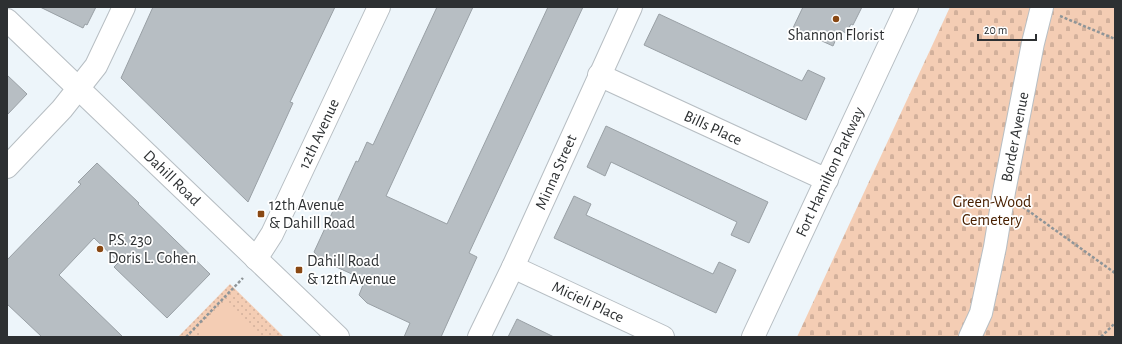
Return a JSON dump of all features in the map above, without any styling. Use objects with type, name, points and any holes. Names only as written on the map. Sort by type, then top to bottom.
[{"type":"street","points":[[7,167],[62,109],[96,66],[124,7]]},
{"type":"street","name":"12th Avenue","points":[[256,259],[272,234],[379,7]]},
{"type":"street","name":"Minna Street","points":[[479,337],[513,267],[631,7]]},
{"type":"street","name":"Fort Hamilton Parkway","points":[[753,337],[907,7]]},
{"type":"street","name":"Border Avenue","points":[[970,337],[981,313],[1041,8]]},
{"type":"street","name":"Dahill Road","points":[[7,20],[338,337]]},
{"type":"street","name":"Bills Place","points":[[599,76],[827,180]]},
{"type":"street","name":"Micieli Place","points":[[513,267],[663,337]]},
{"type":"path","points":[[1041,8],[1115,39]]},
{"type":"path","points":[[1004,192],[1115,273]]},
{"type":"path","points":[[186,337],[243,278]]},
{"type":"path","points":[[1102,337],[1115,323]]},
{"type":"green space","name":"Green-Wood Cemetery","points":[[950,7],[1115,7],[1115,337],[797,337]]},
{"type":"green space","points":[[230,284],[284,337],[178,337]]},
{"type":"green space","points":[[224,302],[260,337],[207,337],[198,328]]},
{"type":"building","points":[[40,7],[96,7],[87,25],[85,24],[83,28]]},
{"type":"building","points":[[153,7],[335,7],[290,102],[293,103],[248,202],[121,78]]},
{"type":"building","points":[[437,7],[473,7],[386,196],[447,224],[548,7],[583,7],[469,253],[477,257],[441,337],[404,337],[410,323],[367,303],[359,295],[365,280],[321,260],[314,252],[356,161],[358,162],[367,142],[373,145]]},
{"type":"building","points":[[803,7],[862,7],[853,25],[851,24],[846,33],[840,30],[833,46],[793,28]]},
{"type":"building","points":[[659,14],[802,81],[808,70],[825,78],[806,120],[644,45]]},
{"type":"building","points":[[7,75],[27,94],[7,115]]},
{"type":"building","points":[[606,126],[768,202],[749,243],[731,235],[737,222],[611,162],[605,176],[587,167]]},
{"type":"building","name":"P.S. 230 Doris L. Cohen","points":[[97,163],[210,274],[167,318],[114,267],[119,262],[94,238],[59,275],[123,337],[42,337],[7,304],[7,260],[81,184],[78,182]]},
{"type":"building","points":[[574,196],[591,204],[586,215],[713,274],[719,262],[736,270],[716,313],[554,238]]},
{"type":"building","points":[[517,319],[554,337],[508,337]]},
{"type":"place","name":"Shannon Florist","points":[[836,19]]},
{"type":"place","name":"12th Avenue & Dahill Road","points":[[261,214]]},
{"type":"place","name":"P.S. 230 Doris L. Cohen","points":[[100,249]]},
{"type":"place","name":"Dahill Road & 12th Avenue","points":[[299,270]]}]
